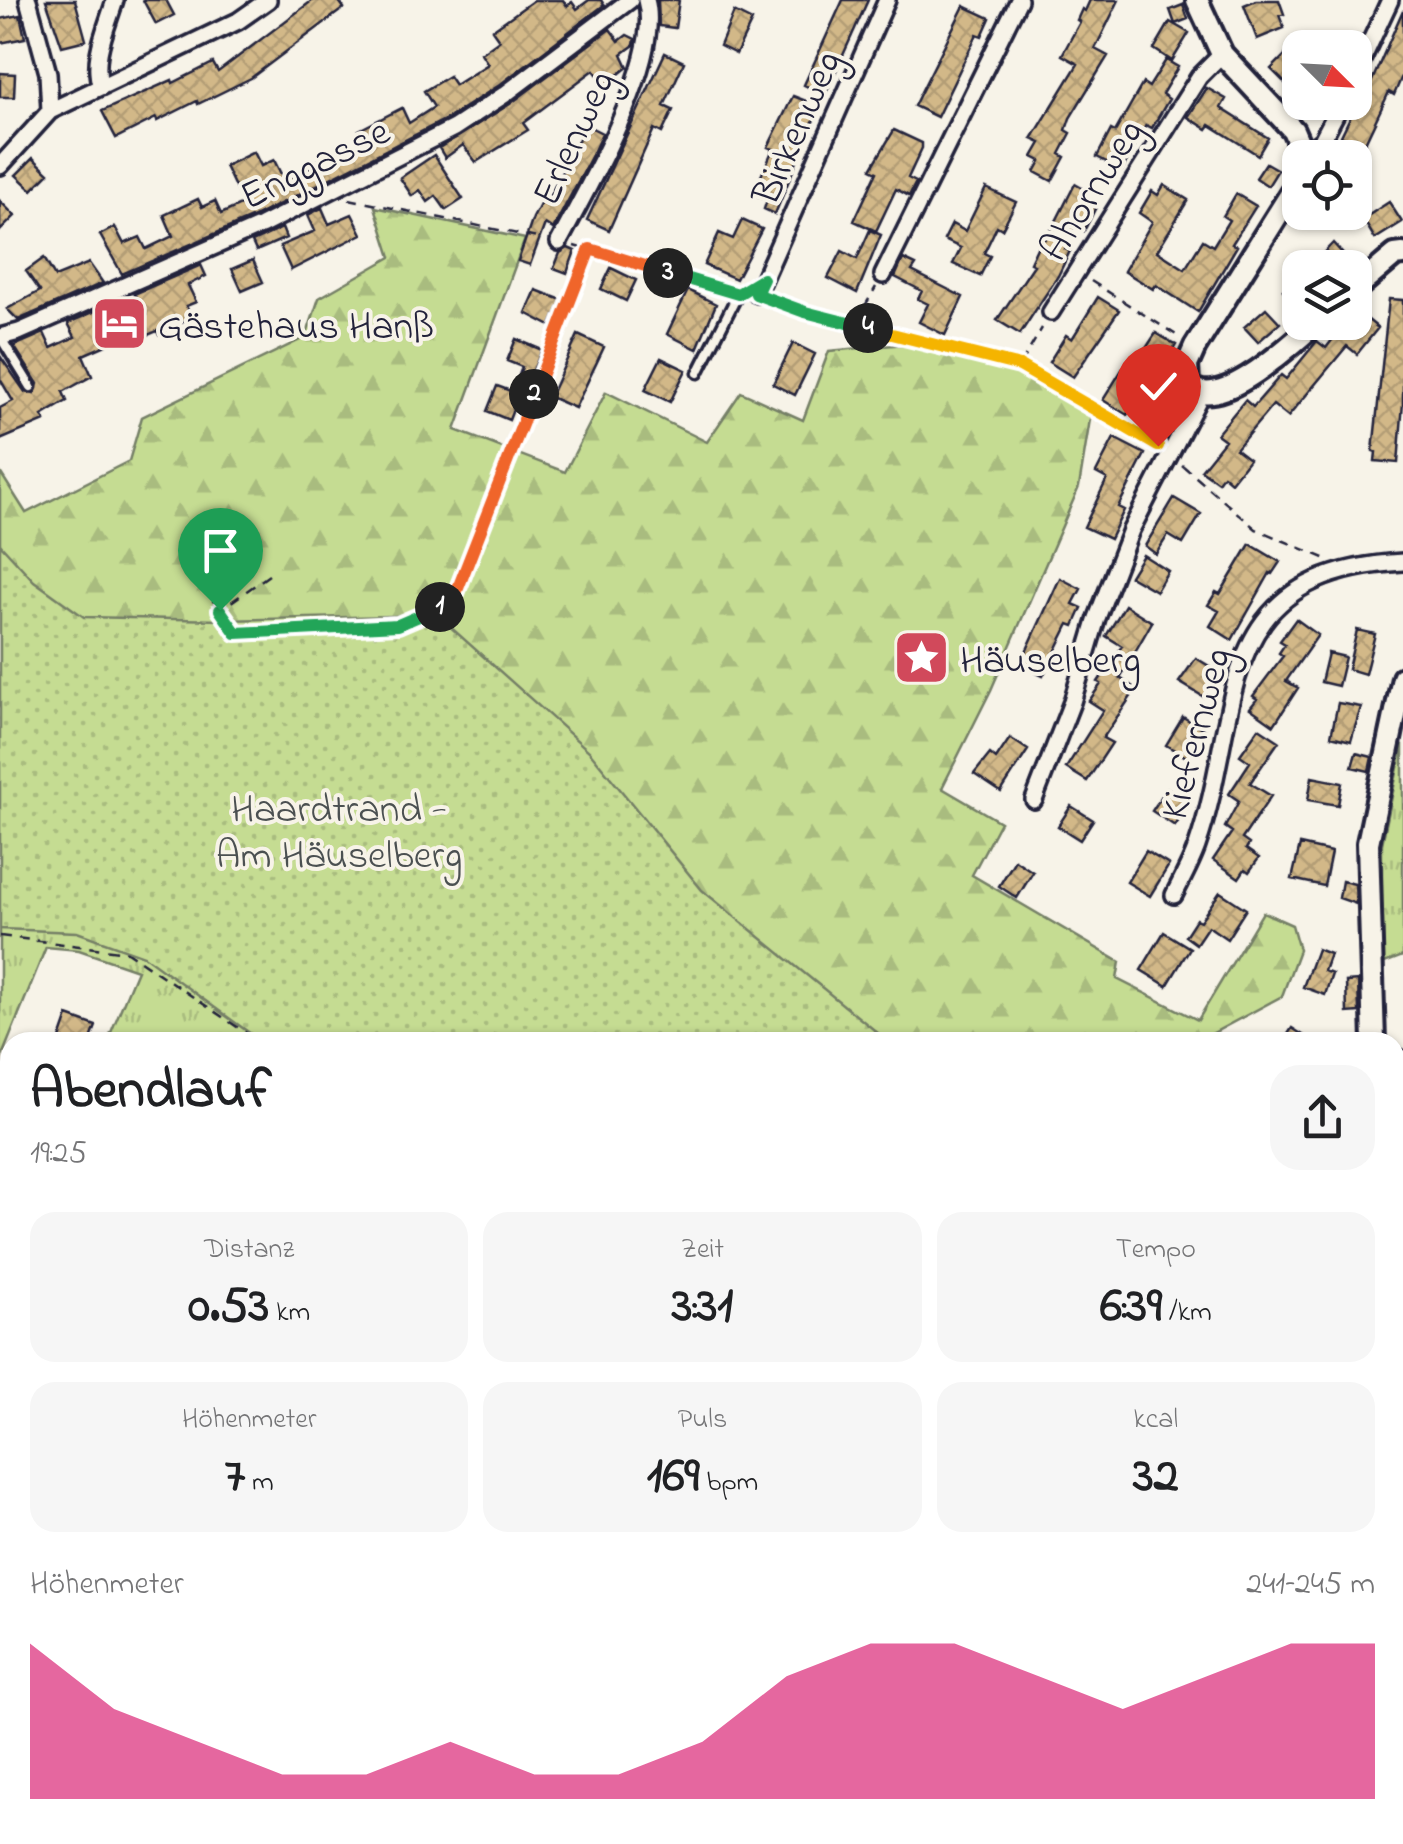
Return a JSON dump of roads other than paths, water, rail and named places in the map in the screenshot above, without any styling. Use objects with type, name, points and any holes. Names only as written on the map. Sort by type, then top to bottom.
[{"type":"street","points":[[28,0],[48,74],[50,111]]},
{"type":"street","points":[[101,86],[99,53],[116,0]]},
{"type":"street","points":[[0,166],[50,111],[238,21],[268,0]]},
{"type":"street","name":"Enggasse","points":[[1,338],[211,249],[454,128],[504,96],[630,0]]},
{"type":"street","name":"Erlenweg","points":[[559,242],[642,64],[650,20],[646,0]]},
{"type":"street","name":"Birkenweg","points":[[760,287],[887,0]]},
{"type":"street","points":[[883,275],[1019,0]]},
{"type":"street","points":[[1197,0],[1232,68],[1293,130],[1298,140]]},
{"type":"street","points":[[1372,39],[1390,0]]},
{"type":"street","name":"Ahornweg","points":[[1051,312],[1200,77],[1222,54]]},
{"type":"street","points":[[1282,208],[1195,347],[1186,380],[1190,388],[1202,394],[1216,393],[1234,386],[1294,340]]},
{"type":"street","points":[[1372,274],[1403,254]]},
{"type":"street","points":[[1034,800],[1072,702],[1118,562],[1202,394]]},
{"type":"street","name":"Kiefernweg","points":[[1174,895],[1198,843],[1232,688],[1249,644],[1283,603],[1326,575],[1348,568],[1403,562]]},
{"type":"street","points":[[1374,1032],[1368,843],[1403,678]]},
{"type":"lane","points":[[698,373],[738,294],[760,287]]},
{"type":"lane","name":"Enggasse","points":[[1,338],[31,387]]},
{"type":"place","name":"Gästehaus Hanß","points":[[119,324]]},
{"type":"place","name":"Häuselberg","points":[[921,658]]},
{"type":"park label","name":"Haardtrand - Am Häuselberg","points":[[339,830]]}]
